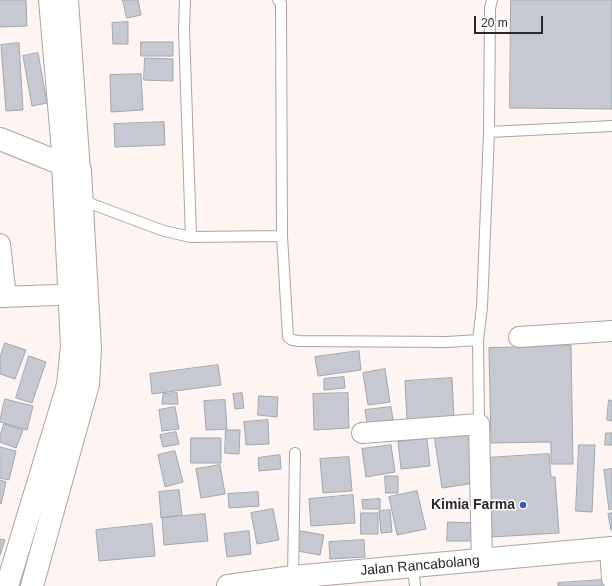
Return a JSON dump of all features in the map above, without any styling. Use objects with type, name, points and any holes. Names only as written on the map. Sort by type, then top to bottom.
[{"type":"street","points":[[49,0],[72,167]]},
{"type":"street","points":[[32,586],[58,490],[78,384],[81,348],[73,197],[68,0]]},
{"type":"street","points":[[0,139],[72,167]]},
{"type":"street","points":[[0,244],[3,297],[78,294]]},
{"type":"street","points":[[519,337],[612,331]]},
{"type":"street","points":[[7,586],[38,484],[78,384]]},
{"type":"street","points":[[362,433],[479,424],[482,561]]},
{"type":"street","points":[[38,484],[58,490]]},
{"type":"street","points":[[611,548],[612,579]]},
{"type":"street","name":"Jalan Rancabolang","points":[[234,586],[271,583],[293,577],[414,577],[482,561],[611,548]]},
{"type":"lane","points":[[185,0],[184,29],[191,237]]},
{"type":"lane","points":[[278,0],[281,3],[282,236],[288,337],[292,340],[299,341],[448,342],[478,340]]},
{"type":"lane","points":[[479,424],[478,340],[482,307],[489,132],[490,8],[492,0]]},
{"type":"lane","points":[[489,132],[612,126]]},
{"type":"lane","points":[[73,197],[164,231],[191,237],[282,236]]},
{"type":"lane","points":[[293,577],[295,453]]},
{"type":"building","points":[[0,0],[26,0],[27,26],[0,27]]},
{"type":"building","points":[[123,0],[138,0],[141,15],[127,18]]},
{"type":"building","points":[[511,0],[612,0],[612,109],[510,108]]},
{"type":"building","points":[[128,22],[128,44],[113,44],[112,23]]},
{"type":"building","points":[[141,42],[173,42],[173,56],[141,56]]},
{"type":"building","points":[[19,43],[23,110],[6,111],[1,45]]},
{"type":"building","points":[[38,53],[47,103],[32,106],[23,56]]},
{"type":"building","points":[[145,58],[173,59],[173,81],[144,80]]},
{"type":"building","points":[[141,74],[143,110],[111,112],[110,75]]},
{"type":"building","points":[[164,122],[165,145],[115,147],[114,124]]},
{"type":"building","points":[[5,343],[26,350],[15,379],[0,374],[0,357]]},
{"type":"building","points":[[571,346],[573,464],[551,464],[551,442],[491,443],[489,348]]},
{"type":"building","points":[[359,351],[361,370],[318,376],[315,357]]},
{"type":"building","points":[[29,356],[46,362],[32,403],[16,398]]},
{"type":"building","points":[[218,365],[221,385],[152,394],[150,374]]},
{"type":"building","points":[[385,369],[390,402],[368,405],[363,373]]},
{"type":"building","points":[[344,377],[345,388],[324,390],[324,379]]},
{"type":"building","points":[[452,378],[454,419],[407,421],[405,381]]},
{"type":"building","points":[[177,393],[178,404],[162,404],[163,394]]},
{"type":"building","points":[[242,393],[244,408],[235,409],[233,394]]},
{"type":"building","points":[[348,393],[349,428],[314,430],[313,394]]},
{"type":"building","points":[[259,396],[278,397],[277,417],[258,415]]},
{"type":"building","points":[[5,399],[33,406],[27,430],[0,422]]},
{"type":"building","points":[[225,400],[227,429],[206,430],[204,401]]},
{"type":"building","points":[[609,400],[612,401],[612,421],[607,420]]},
{"type":"building","points":[[175,407],[179,429],[162,431],[159,410]]},
{"type":"building","points":[[391,407],[393,420],[367,423],[365,410]]},
{"type":"building","points":[[268,420],[269,444],[246,445],[244,422]]},
{"type":"building","points":[[4,424],[23,430],[16,448],[0,442]]},
{"type":"building","points":[[226,430],[240,430],[239,454],[225,453]]},
{"type":"building","points":[[467,430],[475,483],[442,488],[434,435]]},
{"type":"building","points":[[176,432],[179,444],[163,447],[160,435]]},
{"type":"building","points":[[606,433],[612,433],[612,445],[605,445]]},
{"type":"building","points":[[191,438],[221,438],[221,463],[191,463]]},
{"type":"building","points":[[427,439],[430,466],[401,469],[398,442]]},
{"type":"building","points":[[391,445],[395,472],[366,477],[362,449]]},
{"type":"building","points":[[579,445],[595,445],[592,512],[576,511]]},
{"type":"building","points":[[0,447],[16,451],[9,480],[0,478]]},
{"type":"building","points":[[175,451],[183,482],[165,487],[158,455]]},
{"type":"building","name":"Kimia Farma","points":[[549,454],[551,477],[555,477],[559,533],[492,537],[486,458]]},
{"type":"building","points":[[280,455],[281,469],[259,471],[258,458]]},
{"type":"building","points":[[349,457],[352,491],[323,493],[320,459]]},
{"type":"building","points":[[220,465],[225,494],[201,498],[196,469]]},
{"type":"building","points":[[612,469],[612,509],[609,510],[604,470]]},
{"type":"building","points":[[385,476],[398,476],[398,493],[386,493]]},
{"type":"building","points":[[0,480],[6,482],[1,504],[0,503]]},
{"type":"building","points":[[179,490],[182,515],[161,518],[159,492]]},
{"type":"building","points":[[417,491],[426,529],[397,535],[389,497]]},
{"type":"building","points":[[258,492],[259,506],[229,508],[228,494]]},
{"type":"building","points":[[353,495],[355,523],[311,526],[309,499]]},
{"type":"building","points":[[380,499],[380,509],[363,509],[362,500]]},
{"type":"building","points":[[273,509],[279,540],[257,544],[251,513]]},
{"type":"building","points":[[390,510],[392,532],[381,533],[379,511]]},
{"type":"building","points":[[361,513],[378,513],[378,534],[361,534]]},
{"type":"building","points":[[612,513],[612,530],[611,530],[608,514]]},
{"type":"building","points":[[205,514],[208,541],[164,545],[162,518]]},
{"type":"building","points":[[448,522],[480,523],[480,541],[447,541]]},
{"type":"building","points":[[152,524],[155,556],[99,561],[96,530]]},
{"type":"building","points":[[249,531],[251,554],[227,557],[224,534]]},
{"type":"building","points":[[301,531],[324,535],[320,555],[297,551]]},
{"type":"building","points":[[0,539],[5,540],[0,555]]},
{"type":"building","points":[[364,540],[365,557],[330,559],[329,542]]},
{"type":"building","points":[[602,580],[602,586],[558,586],[558,583]]},
{"type":"place","name":"Kimia Farma","points":[[523,505]]}]
